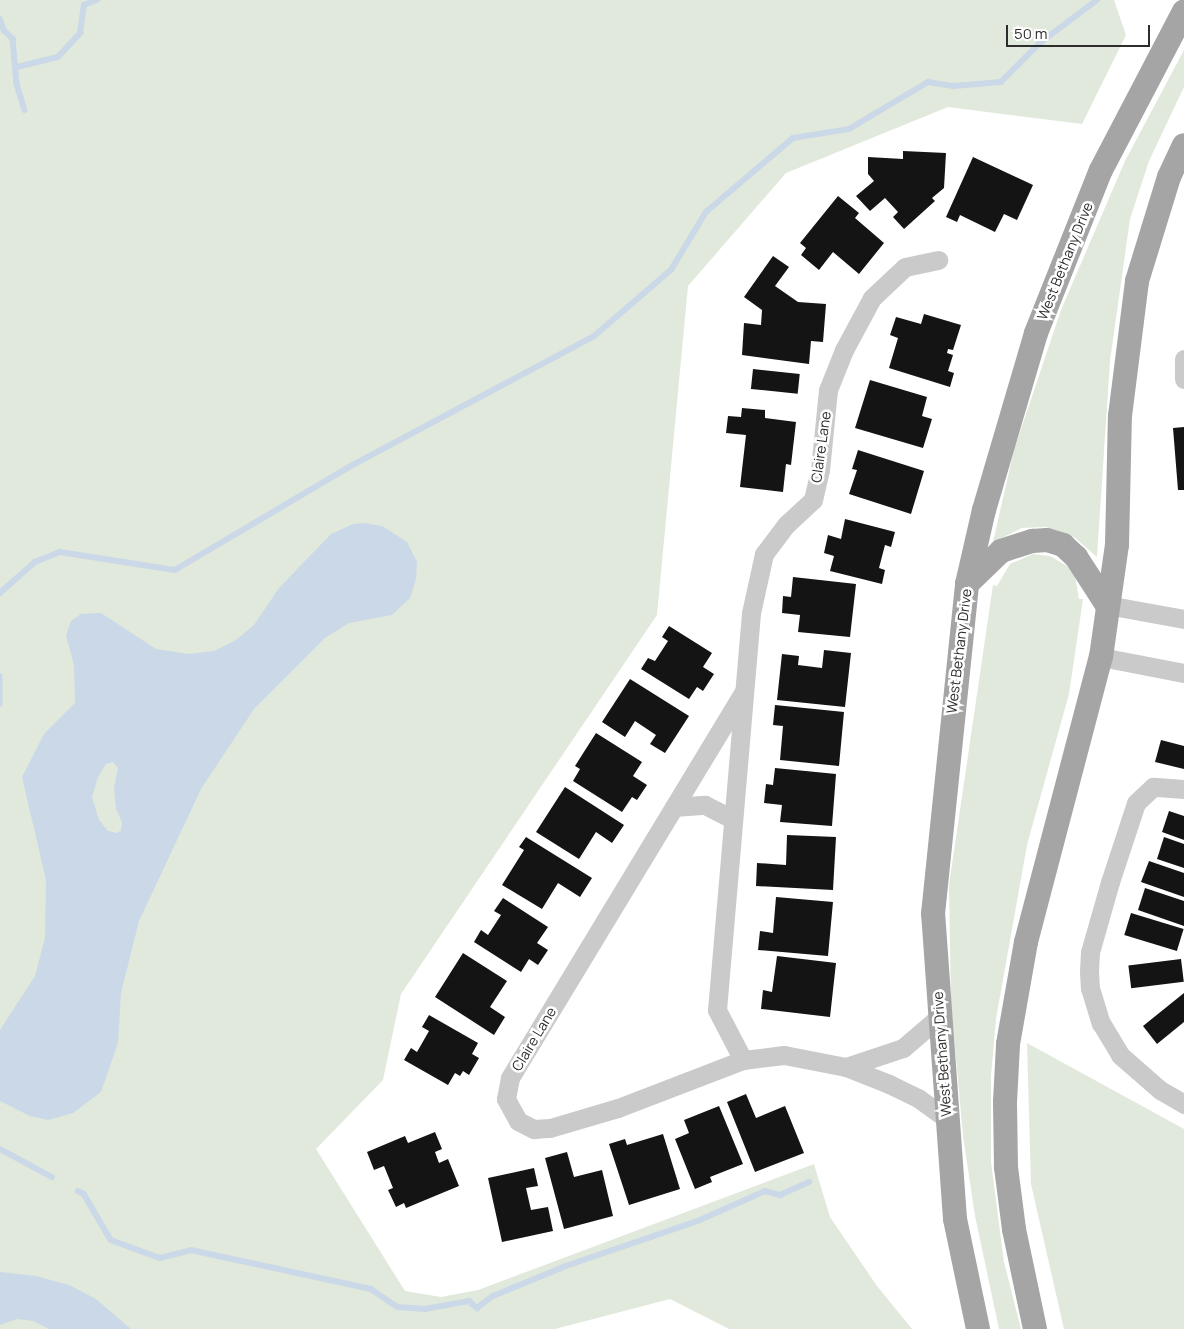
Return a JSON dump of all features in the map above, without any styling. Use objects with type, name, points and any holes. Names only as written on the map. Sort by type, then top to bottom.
[{"type":"main road","name":"West Bethany Drive","points":[[978,1329],[956,1219],[939,1017],[933,914],[967,584],[984,510],[1036,333],[1101,170],[1184,10]]},
{"type":"main road","points":[[1035,1329],[1014,1229],[1006,1167],[1005,1102],[1008,1044],[1026,942],[1102,658],[1107,605],[1117,545],[1120,416],[1137,281],[1169,177],[1184,145]]},
{"type":"main road","points":[[967,584],[1001,551],[1032,541],[1047,540],[1063,545],[1076,556],[1107,605]]},
{"type":"street","name":"Claire Lane","points":[[743,1060],[717,1010],[751,613],[764,554],[787,524],[812,500],[820,470],[828,390],[844,350],[872,298],[905,267],[938,260]]},
{"type":"street","points":[[1184,359],[1184,379]]},
{"type":"street","points":[[1107,605],[1184,619]]},
{"type":"street","points":[[1102,658],[1184,673]]},
{"type":"street","name":"Claire Lane","points":[[743,693],[510,1078],[506,1100],[518,1121],[534,1129],[550,1128],[618,1108],[743,1060],[784,1055],[846,1067],[909,1093],[947,1119]]},
{"type":"street","points":[[1184,789],[1153,787],[1136,803],[1102,908],[1090,952],[1089,971],[1090,988],[1098,1016],[1120,1055],[1148,1080],[1184,1104]]},
{"type":"street","points":[[674,807],[705,805],[733,819]]},
{"type":"street","name":"Claire Lane","points":[[846,1067],[902,1048],[939,1017]]},
{"type":"shaded area","points":[[0,0],[1114,0],[1126,35],[1082,124],[948,107],[786,173],[688,286],[657,615],[401,994],[383,1080],[316,1149],[405,1291],[441,1297],[478,1290],[814,1164],[830,1217],[877,1286],[912,1329],[729,1329],[670,1299],[555,1329],[0,1329]]},
{"type":"shaded area","points":[[1184,50],[1184,87],[1149,161],[1130,219],[1110,361],[1097,557],[1074,537],[1046,527],[1022,528],[993,542],[1014,450],[1061,310],[1125,161]]},
{"type":"shaded area","points":[[1033,554],[1050,556],[1067,566],[1075,576],[1079,599],[1083,599],[1069,694],[1027,845],[996,1019],[991,1076],[991,1162],[1004,1262],[1021,1329],[999,1329],[975,1216],[963,1136],[951,1002],[949,885],[993,585],[997,586],[1010,564]]},
{"type":"shaded area","points":[[1027,1043],[1184,1129],[1184,1329],[1064,1329],[1031,1184]]},
{"type":"water","points":[[364,523],[382,526],[407,542],[417,562],[416,579],[410,598],[392,615],[349,623],[325,638],[254,709],[201,789],[139,921],[121,993],[118,1043],[101,1092],[73,1113],[48,1120],[30,1116],[0,1101],[0,1030],[35,976],[45,938],[46,880],[22,777],[44,734],[75,703],[74,665],[66,635],[71,621],[81,614],[101,613],[156,649],[189,654],[214,651],[236,640],[254,625],[279,588],[331,534],[353,524]],"holes":[[[113,762],[118,768],[114,788],[116,809],[122,822],[121,830],[117,833],[108,831],[99,820],[92,797],[98,777],[106,764]]]},
{"type":"water","points":[[0,1272],[36,1276],[69,1285],[96,1299],[131,1329],[49,1329],[33,1321],[17,1319],[0,1325]]},
{"type":"building","points":[[903,151],[946,153],[944,188],[932,198],[935,201],[904,229],[893,217],[898,212],[885,198],[870,211],[856,196],[874,181],[868,174],[868,157],[903,159]]},
{"type":"building","points":[[973,157],[1033,185],[1017,220],[1004,214],[995,232],[960,215],[957,222],[946,217]]},
{"type":"building","points":[[838,196],[859,213],[855,218],[884,243],[859,274],[833,252],[819,270],[801,255],[806,248],[800,243]]},
{"type":"building","points":[[773,256],[789,267],[775,286],[798,302],[826,304],[823,342],[811,341],[809,364],[742,355],[744,323],[761,325],[762,310],[744,297]]},
{"type":"building","points":[[924,314],[961,325],[953,350],[948,349],[947,353],[953,355],[948,371],[954,373],[950,387],[889,368],[898,338],[890,335],[896,317],[921,324]]},
{"type":"building","points":[[753,369],[800,374],[798,394],[751,389]]},
{"type":"building","points":[[870,380],[927,397],[922,416],[932,419],[923,448],[855,428]]},
{"type":"building","points":[[742,408],[765,410],[765,418],[796,422],[791,465],[786,464],[783,492],[740,487],[746,435],[726,433],[728,416],[741,417]]},
{"type":"building","points":[[1184,427],[1184,490],[1178,490],[1173,428]]},
{"type":"building","points":[[858,450],[924,471],[911,514],[849,494],[857,470],[852,469]]},
{"type":"building","points":[[845,519],[895,532],[891,547],[885,545],[879,568],[885,570],[882,584],[830,571],[834,556],[824,553],[828,535],[841,539]]},
{"type":"building","points":[[793,577],[856,584],[850,637],[798,632],[800,615],[782,613],[783,596],[791,597]]},
{"type":"building","points":[[669,626],[712,653],[703,667],[714,674],[703,691],[697,687],[689,699],[641,669],[648,658],[655,661],[668,641],[662,637]]},
{"type":"building","points":[[824,650],[851,653],[845,707],[777,700],[782,654],[799,656],[798,665],[822,668]]},
{"type":"building","points":[[630,679],[689,716],[665,753],[650,744],[656,735],[635,721],[625,737],[602,722]]},
{"type":"building","points":[[775,705],[844,712],[839,766],[780,760],[783,726],[773,725]]},
{"type":"building","points":[[596,733],[642,762],[633,776],[647,785],[637,800],[632,797],[622,812],[573,781],[580,769],[575,766]]},
{"type":"building","points":[[1161,740],[1184,746],[1184,769],[1155,762]]},
{"type":"building","points":[[775,768],[836,774],[832,826],[780,822],[782,805],[764,803],[766,784],[773,785]]},
{"type":"building","points":[[565,787],[624,825],[612,843],[596,832],[579,859],[536,832]]},
{"type":"building","points":[[1169,811],[1184,816],[1184,840],[1162,832]]},
{"type":"building","points":[[787,835],[836,837],[833,890],[756,886],[757,863],[786,865]]},
{"type":"building","points":[[526,837],[592,878],[580,897],[558,883],[542,909],[502,885],[524,850],[519,847]]},
{"type":"building","points":[[1164,837],[1184,844],[1184,868],[1157,859]]},
{"type":"building","points":[[1149,861],[1184,873],[1184,897],[1141,882]]},
{"type":"building","points":[[1145,888],[1184,901],[1184,926],[1138,910]]},
{"type":"building","points":[[776,897],[833,902],[828,956],[758,950],[760,931],[773,933]]},
{"type":"building","points":[[503,898],[548,927],[537,943],[548,950],[538,965],[529,959],[521,972],[474,942],[481,930],[488,935],[501,915],[494,911]]},
{"type":"building","points":[[1131,913],[1184,929],[1177,951],[1124,935]]},
{"type":"building","points":[[463,953],[507,981],[490,1007],[505,1017],[494,1035],[435,997]]},
{"type":"building","points":[[777,956],[836,963],[830,1017],[761,1009],[763,990],[772,992]]},
{"type":"building","points":[[1181,959],[1184,982],[1131,988],[1128,965]]},
{"type":"building","points":[[1184,993],[1184,1022],[1157,1044],[1143,1026]]},
{"type":"building","points":[[429,1015],[478,1043],[472,1054],[479,1058],[469,1075],[463,1071],[460,1076],[455,1073],[448,1085],[404,1060],[411,1048],[417,1052],[429,1031],[422,1027]]},
{"type":"building","points":[[746,1094],[756,1118],[785,1106],[804,1153],[755,1172],[727,1102]]},
{"type":"building","points":[[719,1106],[743,1164],[710,1177],[712,1182],[695,1189],[675,1139],[689,1133],[684,1120]]},
{"type":"building","points":[[435,1132],[442,1149],[435,1152],[439,1163],[448,1159],[459,1186],[406,1208],[404,1203],[396,1207],[388,1190],[393,1188],[384,1166],[374,1170],[367,1152],[405,1136],[408,1143]]},
{"type":"building","points":[[663,1134],[680,1189],[629,1205],[609,1144],[625,1139],[627,1145]]},
{"type":"building","points":[[567,1152],[574,1177],[602,1170],[613,1216],[564,1229],[545,1158]]},
{"type":"building","points":[[534,1168],[538,1186],[526,1188],[531,1210],[548,1207],[553,1231],[502,1242],[488,1178]]},
{"type":"waterway","points":[[17,67],[58,57],[80,33],[84,5],[97,0]]},
{"type":"waterway","points":[[0,593],[35,562],[60,552],[175,570],[351,466],[593,337],[671,270],[706,212],[793,138],[849,129],[928,82],[954,86],[1001,82],[1040,43],[1097,0]]},
{"type":"waterway","points":[[0,19],[4,30],[13,39],[17,84],[25,110]]},
{"type":"waterway","points":[[0,676],[0,704]]},
{"type":"waterway","points":[[0,1149],[52,1177]]},
{"type":"waterway","points":[[78,1191],[84,1194],[111,1240],[160,1258],[191,1250],[371,1289],[398,1307],[425,1309],[469,1301],[477,1308],[493,1296],[566,1266],[700,1220],[765,1191],[780,1195],[809,1182]]}]
